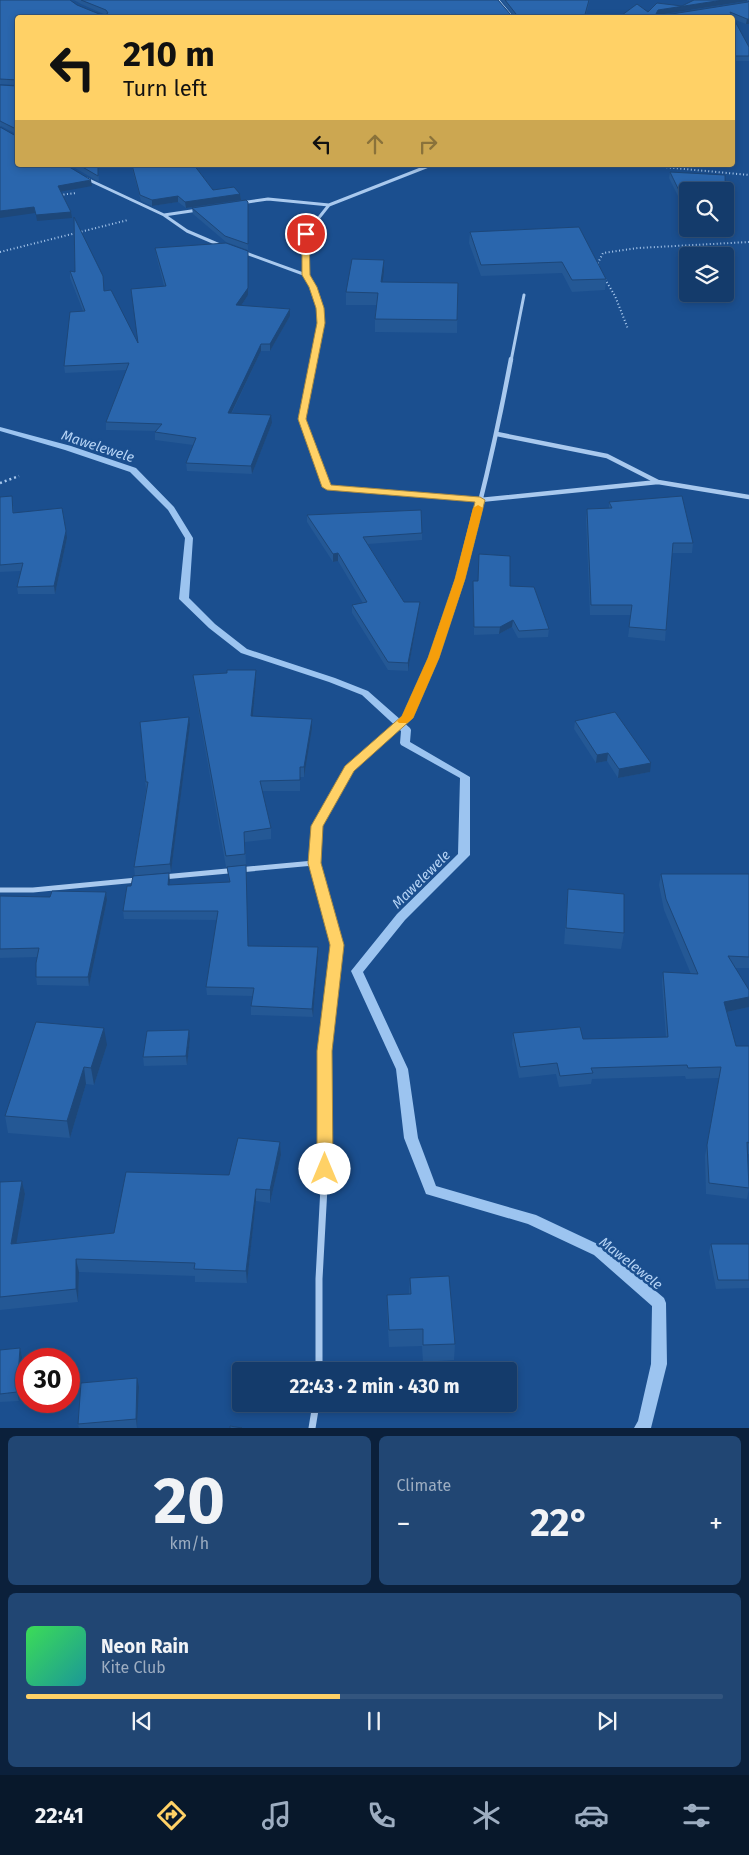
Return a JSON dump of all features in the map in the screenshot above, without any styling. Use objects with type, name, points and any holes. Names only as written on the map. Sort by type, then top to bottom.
[{"type":"street","points":[[498,0],[510,15]]},
{"type":"street","points":[[238,203],[268,199],[330,205],[426,167]]},
{"type":"street","points":[[80,175],[163,215],[187,231],[230,248]]},
{"type":"street","points":[[330,205],[306,234],[306,275],[313,287],[320,308],[321,323],[302,419],[327,487],[480,500],[658,482],[749,496]]},
{"type":"street","points":[[163,215],[201,210]]},
{"type":"street","points":[[238,250],[306,275]]},
{"type":"street","points":[[319,1362],[320,1280],[325,1169],[325,1051],[337,945],[314,863],[317,826],[349,769],[407,718],[433,658],[460,579],[497,434],[524,295]]},
{"type":"street","points":[[497,434],[607,456],[658,482]]},
{"type":"street","points":[[159,878],[314,863]]},
{"type":"street","points":[[0,890],[33,890],[140,880]]},
{"type":"street","points":[[312,1428],[315,1412]]},
{"type":"path","points":[[663,167],[749,175]]},
{"type":"path","points":[[60,195],[112,192]]},
{"type":"path","points":[[0,252],[118,222],[163,215]]},
{"type":"path","points":[[601,271],[598,263],[603,253],[638,248],[749,242]]},
{"type":"path","points":[[604,278],[615,296],[628,329]]},
{"type":"path","points":[[0,483],[19,476]]},
{"type":"building","points":[[0,0],[70,0],[77,5],[102,15],[15,15],[15,80],[0,79]]},
{"type":"building","points":[[81,0],[498,0],[511,15],[105,15],[108,13],[106,10]]},
{"type":"building","points":[[505,0],[589,0],[585,15],[515,15]]},
{"type":"building","points":[[694,0],[723,0],[658,10],[656,14],[658,15],[622,15],[637,4],[648,12],[657,3],[682,6]]},
{"type":"building","points":[[749,1],[749,19],[730,12],[732,15],[665,15]]},
{"type":"building","points":[[735,21],[749,47],[749,56],[735,56]]},
{"type":"building","points":[[0,85],[15,86],[15,128],[0,121]]},
{"type":"building","points":[[0,127],[15,135],[15,167],[69,167],[91,180],[58,186],[71,212],[36,215],[34,207],[0,211]]},
{"type":"building","points":[[82,167],[98,167],[98,176]]},
{"type":"building","points":[[133,167],[196,167],[213,190],[234,187],[240,194],[185,202],[178,196],[152,200],[140,195]]},
{"type":"building","points":[[670,172],[725,175],[725,182],[679,182],[679,190]]},
{"type":"building","points":[[246,200],[248,202],[248,244],[225,236],[192,208]]},
{"type":"building","points":[[74,217],[103,276],[104,291],[111,290],[138,343],[131,289],[166,286],[155,248],[226,243],[248,251],[248,288],[236,305],[290,309],[270,344],[261,344],[228,413],[271,415],[251,466],[186,463],[196,438],[155,432],[162,424],[106,422],[129,363],[64,366],[70,312],[85,311],[70,271],[75,272]]},
{"type":"building","points":[[579,227],[606,279],[572,280],[562,262],[481,265],[470,232]]},
{"type":"building","points":[[352,259],[384,260],[381,282],[458,283],[457,320],[375,319],[378,293],[346,292]]},
{"type":"building","points":[[12,496],[13,513],[62,508],[66,531],[54,586],[17,587],[23,563],[0,565],[0,497]]},
{"type":"building","points":[[682,496],[693,543],[673,543],[666,630],[629,627],[632,605],[591,605],[587,509],[612,508],[609,502]]},
{"type":"building","points":[[421,510],[422,533],[363,537],[404,602],[420,602],[408,663],[388,662],[352,605],[367,602],[338,553],[333,554],[307,515]]},
{"type":"building","points":[[479,554],[510,556],[510,586],[534,587],[549,629],[519,631],[513,620],[500,627],[474,627],[473,581],[478,581]]},
{"type":"building","points":[[227,670],[256,670],[251,716],[312,719],[304,767],[300,767],[300,780],[260,781],[271,828],[244,832],[245,854],[226,856],[193,675],[227,673]]},
{"type":"building","points":[[615,712],[651,763],[619,769],[608,753],[597,755],[575,721]]},
{"type":"building","points":[[189,717],[170,864],[134,867],[148,782],[146,782],[140,722]]},
{"type":"building","points":[[246,865],[248,946],[318,947],[312,1009],[251,1006],[254,988],[206,987],[218,911],[123,911],[127,886],[131,886],[133,876],[169,873],[168,885],[230,882],[227,867]]},
{"type":"building","points":[[661,874],[749,874],[749,957],[728,956],[749,990],[749,997],[724,1002],[736,1046],[749,1046],[749,1143],[747,1142],[749,1188],[709,1183],[707,1145],[721,1067],[688,1068],[687,1065],[591,1068],[593,1073],[560,1076],[557,1063],[520,1067],[513,1033],[580,1027],[583,1039],[668,1037],[663,972],[698,974],[666,899]]},
{"type":"building","points":[[568,889],[624,894],[624,933],[566,928]]},
{"type":"building","points":[[52,891],[106,892],[88,977],[36,977],[39,948],[0,949],[0,896],[50,897]]},
{"type":"building","points":[[36,1022],[104,1028],[91,1068],[84,1067],[67,1121],[5,1116]]},
{"type":"building","points":[[189,1030],[186,1056],[143,1057],[147,1031]]},
{"type":"building","points":[[238,1138],[280,1142],[270,1190],[256,1189],[246,1271],[194,1269],[195,1263],[76,1259],[76,1289],[0,1297],[0,1182],[22,1181],[11,1244],[114,1233],[126,1172],[229,1175]]},
{"type":"building","points":[[711,1244],[749,1244],[749,1280],[718,1280]]},
{"type":"building","points":[[449,1276],[455,1344],[423,1345],[423,1329],[389,1330],[387,1295],[411,1294],[410,1278]]},
{"type":"building","points":[[15,1348],[15,1392],[0,1394],[0,1350]]},
{"type":"building","points":[[137,1378],[136,1419],[78,1424],[81,1383]]},
{"type":"waterway","name":"Mawelewele","points":[[0,429],[68,448],[133,470],[171,509],[189,538],[184,599],[212,626],[244,651],[365,693],[406,730],[405,743],[465,777],[464,855],[401,917],[357,971],[402,1069],[411,1138],[431,1190],[531,1219],[599,1251],[659,1303],[659,1364],[645,1424],[642,1428]]},
{"type":"slow traffic","points":[[403,721],[407,718],[433,658],[460,579],[478,508]]},
{"type":"route","points":[[306,234],[306,275],[313,287],[320,308],[321,323],[302,419],[327,487],[480,500],[460,579],[433,658],[407,718],[349,769],[317,826],[314,863],[337,945],[325,1051],[325,1169]]}]
